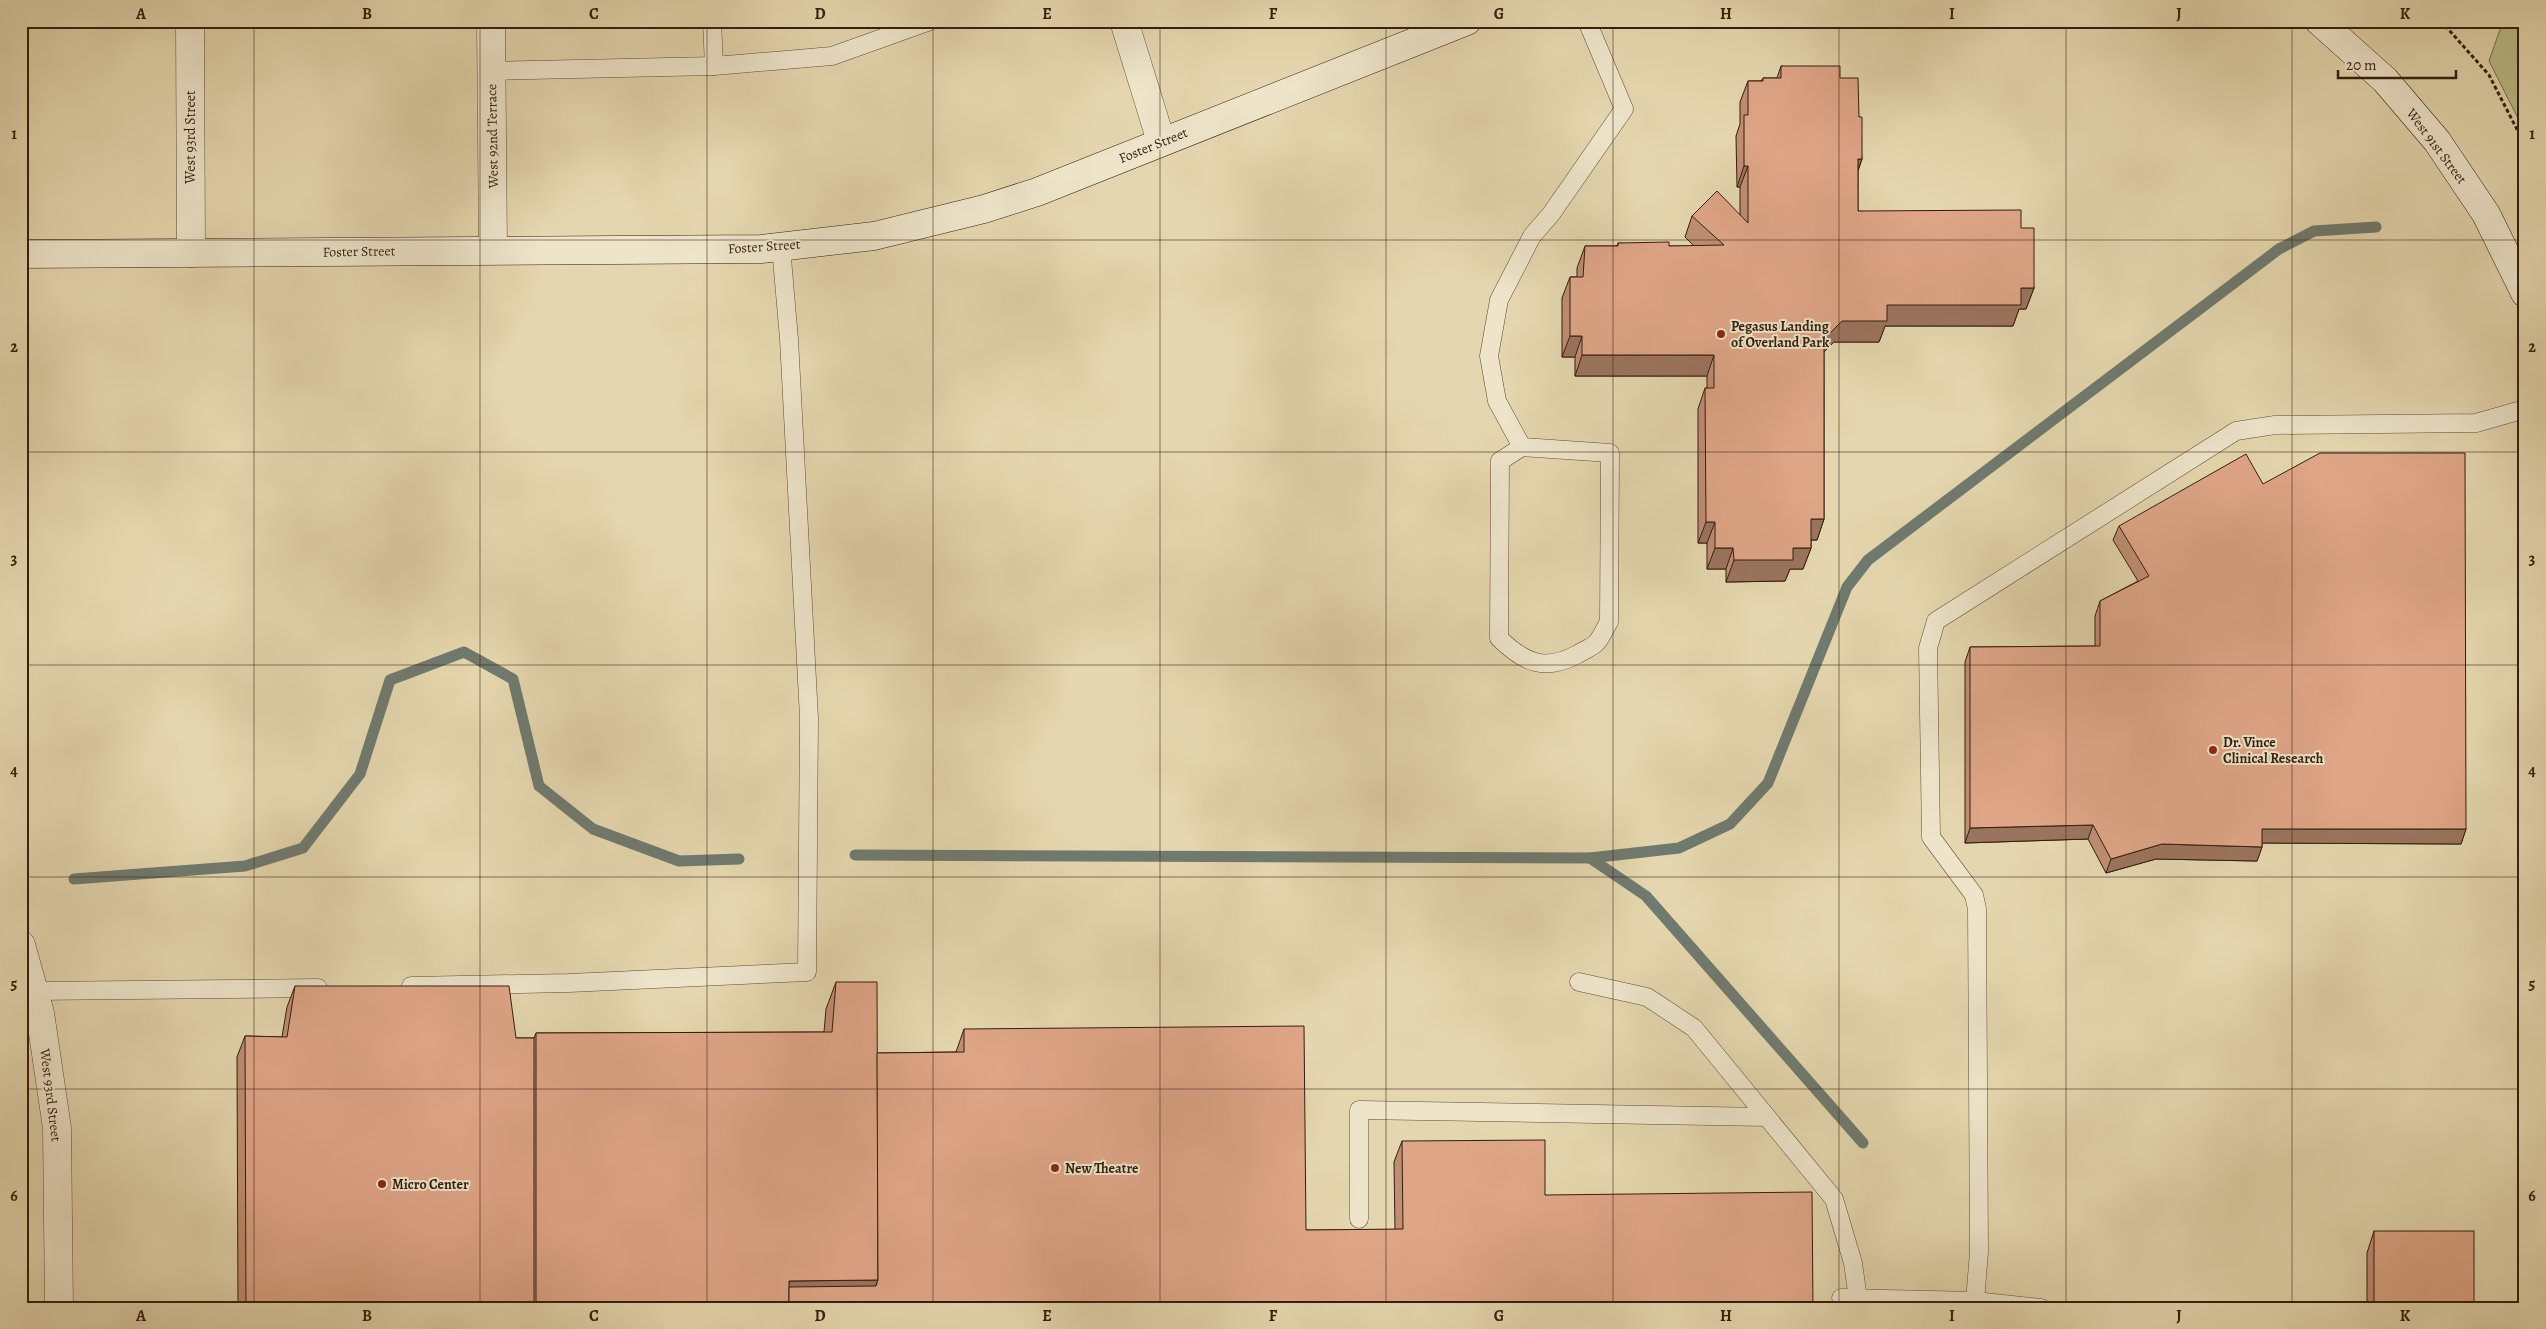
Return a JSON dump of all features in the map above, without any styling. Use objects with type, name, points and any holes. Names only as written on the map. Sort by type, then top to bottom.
[{"type":"street","name":"West 93rd Street","points":[[190,21],[191,253]]},
{"type":"street","name":"West 92nd Terrace","points":[[491,21],[493,250]]},
{"type":"street","points":[[1124,21],[1161,141]]},
{"type":"street","name":"Foster Street","points":[[21,254],[761,249],[874,236],[984,209],[1036,192],[1467,21]]},
{"type":"street","name":"West 91st Street","points":[[2319,21],[2385,80],[2437,141],[2486,214],[2525,293]]},
{"type":"street","name":"West 93rd Street","points":[[21,945],[28,993],[40,1013],[57,1128],[59,1308]]},
{"type":"lane","points":[[712,21],[714,66]]},
{"type":"lane","points":[[491,72],[714,66],[832,56],[930,21]]},
{"type":"lane","points":[[1522,447],[1496,401],[1489,356],[1498,300],[1532,236],[1550,214],[1624,108],[1587,21]]},
{"type":"lane","points":[[394,986],[569,983],[807,972],[809,718],[789,339],[782,247]]},
{"type":"lane","points":[[1976,1301],[1979,1252],[1977,909],[1974,896],[1930,837],[1928,648],[1936,621],[2236,431],[2275,425],[2476,423],[2525,409]]},
{"type":"lane","points":[[1522,447],[1610,453],[1609,622],[1597,643],[1568,660],[1550,664],[1534,663],[1515,654],[1499,638],[1500,461],[1522,447]]},
{"type":"lane","points":[[1578,982],[1647,996],[1694,1028],[1834,1199],[1853,1263],[1858,1299]]},
{"type":"lane","points":[[28,993],[336,988]]},
{"type":"lane","points":[[1359,1218],[1359,1110],[1767,1117]]},
{"type":"lane","points":[[1841,1298],[1976,1301],[2041,1308]]},
{"type":"path","points":[[2441,21],[2490,74],[2525,145]]},
{"type":"green space","points":[[2503,21],[2525,21],[2525,132],[2489,61]]},
{"type":"building","name":"Pegasus Landing of Overland Park","points":[[1781,66],[1840,66],[1840,78],[1858,78],[1859,117],[1862,117],[1862,159],[1858,159],[1858,211],[2021,210],[2021,228],[2034,228],[2034,288],[2021,288],[2021,305],[1887,305],[1887,321],[1842,321],[1824,339],[1824,519],[1811,519],[1811,548],[1793,548],[1793,560],[1734,560],[1733,548],[1715,548],[1715,522],[1706,522],[1705,388],[1714,388],[1714,355],[1582,355],[1582,336],[1570,336],[1570,277],[1583,277],[1585,246],[1618,246],[1618,243],[1669,242],[1669,246],[1724,245],[1692,216],[1717,191],[1748,223],[1748,166],[1744,166],[1744,115],[1748,115],[1748,81],[1763,81],[1763,78],[1781,78]]},
{"type":"building","name":"Dr. Vince Clinical Research","points":[[2320,453],[2465,453],[2466,829],[2262,829],[2262,847],[2162,844],[2111,859],[2093,825],[1970,828],[1970,647],[2100,646],[2100,601],[2149,576],[2119,526],[2246,454],[2263,484]]},
{"type":"building","points":[[836,982],[877,982],[878,1280],[789,1281],[789,1308],[536,1308],[536,1033],[832,1032]]},
{"type":"building","name":"Micro Center","points":[[295,986],[509,986],[516,1038],[534,1038],[534,1308],[246,1308],[245,1036],[287,1037]]},
{"type":"building","points":[[1304,1026],[1306,1230],[1403,1229],[1402,1141],[1545,1140],[1545,1195],[1812,1192],[1813,1308],[789,1308],[789,1287],[876,1286],[878,1280],[877,1053],[964,1052],[964,1029]]},
{"type":"building","points":[[2374,1231],[2474,1231],[2474,1308],[2374,1308]]},
{"type":"waterway","points":[[855,855],[1590,858],[1679,848],[1730,824],[1768,783],[1847,587],[1868,560],[2279,249],[2314,231],[2376,227]]},
{"type":"waterway","points":[[74,879],[245,866],[303,848],[360,774],[390,680],[464,652],[513,679],[539,786],[593,829],[679,861],[739,859]]},
{"type":"waterway","points":[[1590,858],[1646,896],[1863,1143]]},
{"type":"place","name":"Pegasus Landing of Overland Park","points":[[1721,334]]},
{"type":"place","name":"Dr. Vince Clinical Research","points":[[2213,750]]},
{"type":"place","name":"New Theatre","points":[[1055,1168]]},
{"type":"place","name":"Micro Center","points":[[382,1184]]}]
